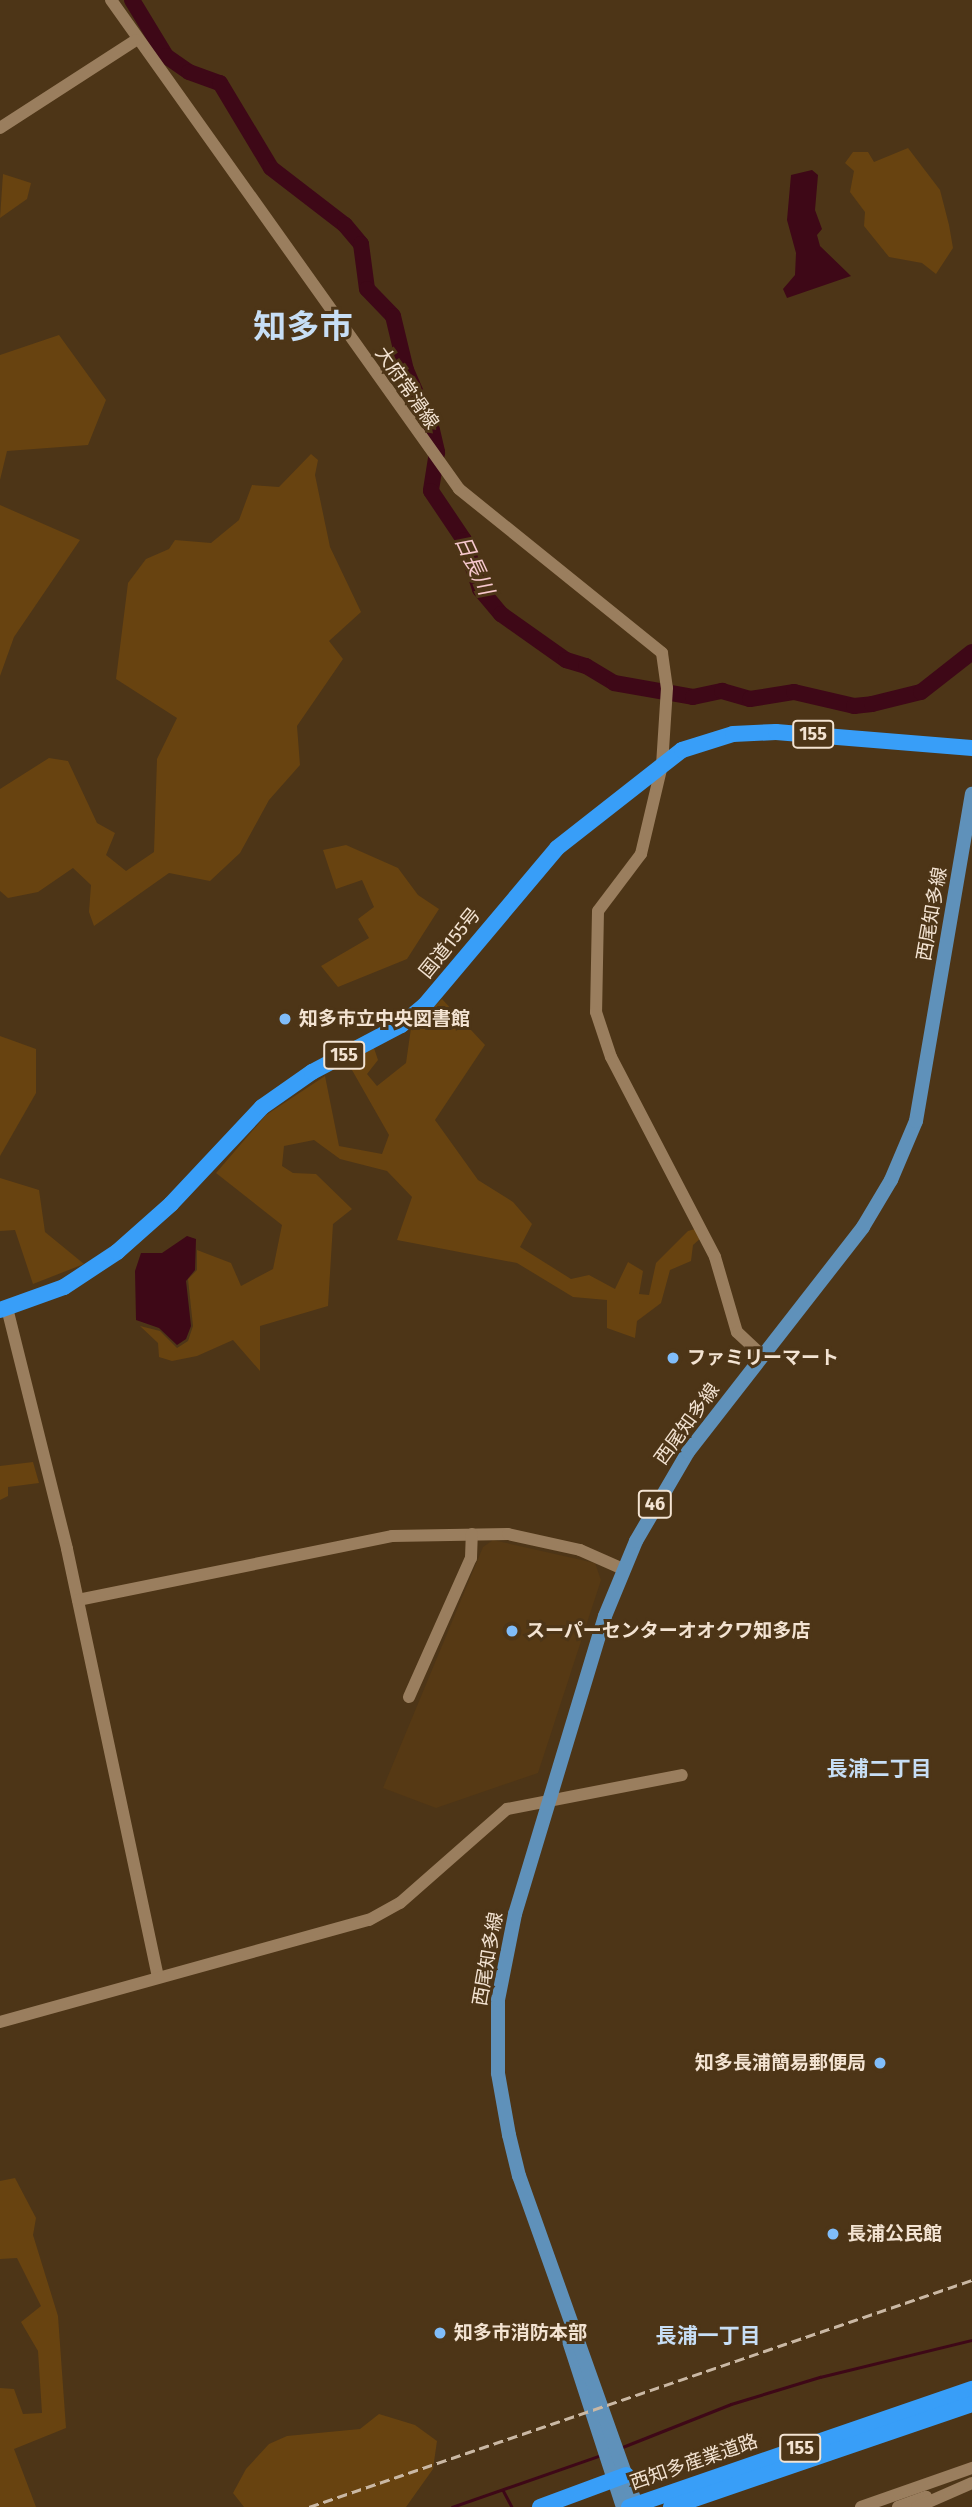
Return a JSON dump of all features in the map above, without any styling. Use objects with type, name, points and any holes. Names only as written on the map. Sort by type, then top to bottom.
[{"type":"highway","name":"国道155号","points":[[3,1309],[64,1287],[128,1245],[262,1107],[312,1072],[401,1025],[425,1005],[549,856],[662,765],[698,744],[752,733],[972,748]]},
{"type":"highway","name":"西知多産業道路","points":[[626,2500],[972,2389]]},
{"type":"highway","name":"西知多産業道路","points":[[671,2507],[972,2404]]},
{"type":"highway","points":[[540,2507],[618,2470]]},
{"type":"main road","name":"西尾知多線","points":[[618,2470],[585,2377],[509,2135],[498,2034],[498,2000],[515,1913],[623,1569],[663,1489],[863,1227],[891,1180],[916,1121],[972,794]]},
{"type":"main road","name":"46","points":[[618,2470],[626,2500],[636,2507]]},
{"type":"street","name":"大府常滑線","points":[[111,0],[136,40],[435,459],[475,506],[651,641],[667,667],[662,765],[641,854],[598,911],[596,1012],[611,1057],[715,1257],[737,1332],[763,1356]]},
{"type":"street","points":[[0,128],[136,40]]},
{"type":"street","points":[[3,1309],[78,1600],[158,1976]]},
{"type":"street","points":[[409,1697],[471,1558],[472,1534]]},
{"type":"street","points":[[78,1600],[383,1537],[508,1534],[580,1550],[623,1569]]},
{"type":"street","points":[[0,2022],[158,1976],[369,1920],[400,1903],[435,1875],[489,1821],[507,1809],[682,1775]]},
{"type":"street","points":[[860,2507],[972,2468]]},
{"type":"street","points":[[884,2507],[933,2482]]},
{"type":"street","points":[[898,2507],[972,2483]]},
{"type":"street","points":[[918,2507],[943,2493]]},
{"type":"shaded area","points":[[908,148],[940,190],[949,225],[953,248],[936,274],[922,263],[889,257],[864,226],[865,212],[850,192],[854,171],[845,163],[853,152],[868,152],[874,162]]},
{"type":"shaded area","points":[[812,170],[818,175],[815,210],[822,229],[817,235],[820,246],[851,276],[787,298],[783,289],[795,275],[796,253],[787,220],[791,175]]},
{"type":"shaded area","points":[[3,174],[31,183],[27,199],[0,218]]},
{"type":"shaded area","points":[[59,335],[106,400],[88,445],[7,451],[0,480],[0,355]]},
{"type":"shaded area","points":[[311,454],[318,460],[315,475],[330,547],[361,612],[329,641],[343,659],[297,726],[300,765],[269,800],[240,853],[210,881],[169,873],[94,926],[89,912],[91,885],[73,868],[38,892],[8,898],[0,891],[0,789],[49,758],[68,761],[97,823],[115,833],[106,855],[126,871],[154,852],[157,759],[177,718],[116,679],[128,583],[146,559],[169,549],[175,540],[211,543],[239,520],[252,485],[279,487]]},
{"type":"shaded area","points":[[0,505],[80,540],[14,637],[0,676]]},
{"type":"shaded area","points":[[972,648],[972,661],[964,662],[928,692],[924,688]]},
{"type":"shaded area","points":[[346,845],[398,868],[418,895],[439,909],[407,959],[338,987],[321,966],[369,938],[358,919],[374,907],[362,880],[336,889],[323,850]]},
{"type":"shaded area","points":[[442,999],[485,1045],[435,1120],[478,1180],[513,1202],[532,1224],[520,1247],[571,1279],[589,1275],[615,1289],[628,1262],[643,1271],[639,1294],[649,1295],[656,1263],[688,1231],[695,1229],[701,1238],[693,1245],[691,1261],[670,1270],[661,1303],[637,1321],[635,1338],[607,1328],[607,1300],[573,1297],[517,1263],[397,1240],[412,1197],[387,1171],[340,1159],[314,1140],[284,1146],[282,1166],[293,1173],[316,1174],[352,1209],[333,1224],[328,1306],[260,1326],[260,1371],[233,1340],[197,1356],[172,1361],[159,1357],[158,1343],[140,1326],[160,1331],[177,1348],[188,1341],[193,1326],[188,1279],[197,1270],[197,1250],[231,1263],[241,1286],[273,1269],[282,1225],[216,1173],[266,1115],[325,1076],[339,1146],[382,1154],[389,1135],[348,1063],[374,1048],[378,1060],[367,1074],[377,1086],[406,1063],[411,1028]]},
{"type":"shaded area","points":[[0,1036],[36,1049],[36,1093],[0,1156]]},
{"type":"shaded area","points":[[0,1178],[39,1190],[45,1232],[84,1264],[33,1284],[15,1230],[0,1231]]},
{"type":"shaded area","points":[[187,1236],[196,1239],[195,1270],[186,1281],[191,1326],[186,1339],[177,1345],[159,1328],[136,1320],[135,1271],[141,1253],[162,1253]]},
{"type":"shaded area","points":[[33,1462],[39,1483],[8,1487],[8,1496],[0,1500],[0,1466]]},
{"type":"shaded area","points":[[493,1540],[595,1563],[601,1580],[538,1773],[436,1808],[383,1788],[483,1547]]},
{"type":"shaded area","points":[[15,2178],[36,2218],[33,2235],[58,2316],[66,2428],[14,2449],[36,2507],[0,2507],[0,2388],[14,2389],[23,2414],[42,2413],[38,2351],[21,2322],[41,2306],[17,2258],[0,2259],[0,2181]]},
{"type":"shaded area","points":[[379,2414],[415,2425],[437,2441],[433,2469],[406,2507],[244,2507],[233,2493],[246,2469],[269,2444],[287,2436],[360,2429]]},
{"type":"waterway","name":"日長川","points":[[132,0],[166,56],[189,72],[220,83],[271,168],[345,225],[361,244],[367,289],[393,316],[406,370],[432,430],[437,452],[431,491],[464,540],[480,589],[501,614],[566,660],[586,666],[614,683],[693,697],[722,691],[750,699],[794,692],[854,706],[872,704],[921,692],[972,652]]},
{"type":"waterway","points":[[620,2448],[731,2404],[820,2377],[972,2340]]},
{"type":"waterway","points":[[452,2507],[601,2455]]},
{"type":"waterway","points":[[503,2490],[512,2507]]},
{"type":"railway","points":[[309,2507],[972,2280]]},
{"type":"place","name":"知多市立中央図書館","points":[[285,1019]]},
{"type":"place","name":"ファミリーマート","points":[[673,1358]]},
{"type":"place","name":"スーパーセンターオオクワ知多店","points":[[512,1631]]},
{"type":"place","name":"知多長浦簡易郵便局","points":[[880,2063]]},
{"type":"place","name":"長浦公民館","points":[[833,2234]]},
{"type":"place","name":"知多市消防本部","points":[[440,2333]]},
{"type":"district","name":"知多市","points":[[303,328]]},
{"type":"district","name":"長浦二丁目","points":[[879,1769]]},
{"type":"district","name":"長浦一丁目","points":[[708,2336]]}]
